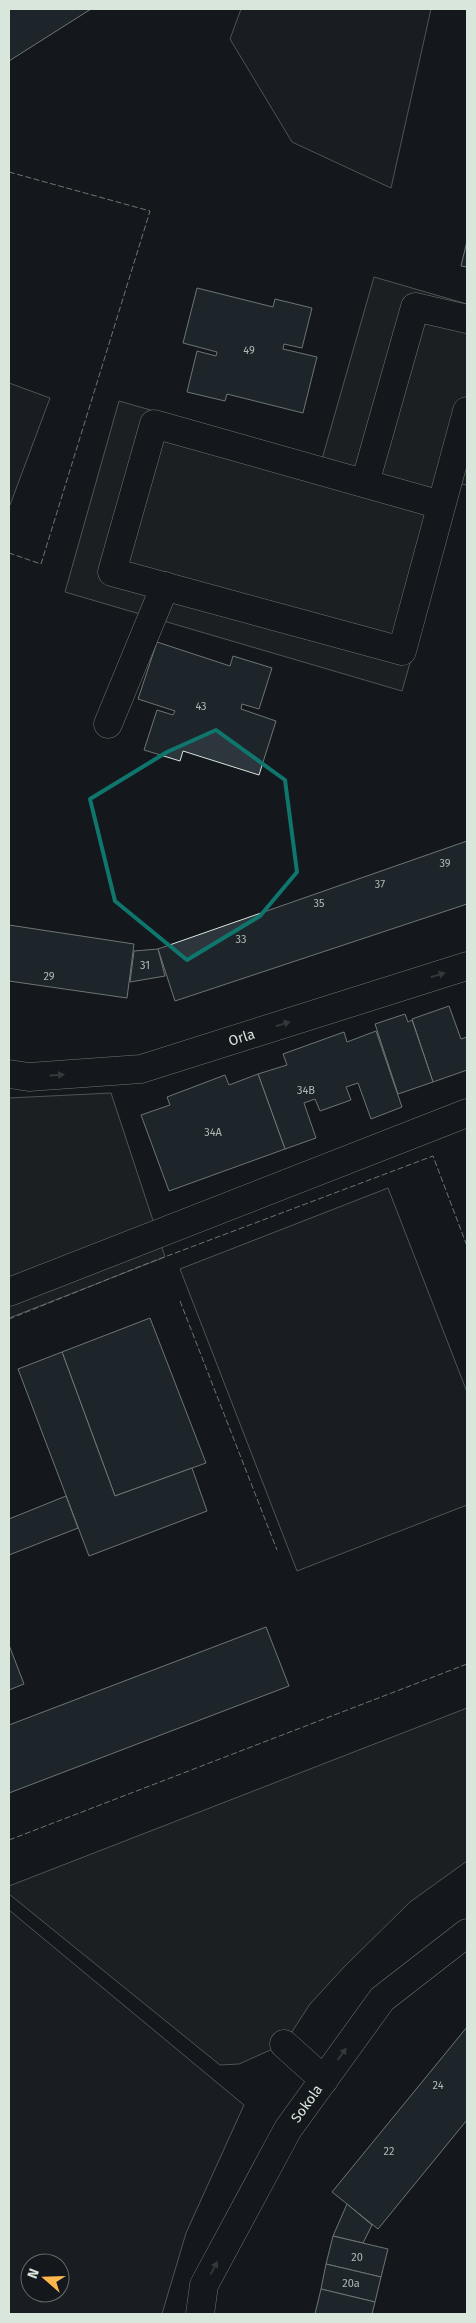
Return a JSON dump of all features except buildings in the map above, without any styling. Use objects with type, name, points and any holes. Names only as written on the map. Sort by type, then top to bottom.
[{"type":"street","points":[[365,483],[415,307],[467,318]]},
{"type":"street","points":[[441,505],[154,424],[112,572],[402,651],[441,505],[462,456],[467,411]]},
{"type":"street","points":[[108,724],[165,586]]},
{"type":"street","name":"Orla","points":[[9,1074],[29,1077],[141,1069],[467,966]]},
{"type":"street","points":[[9,1292],[467,1113]]},
{"type":"street","name":"Sokola","points":[[200,2314],[204,2285],[288,2129],[382,1999],[467,1933]]},
{"type":"street","points":[[284,2044],[324,2080]]},
{"type":"highlighted area","points":[[216,730],[285,780],[297,872],[260,916],[187,960],[115,901],[90,799],[167,752]]},
{"type":"shaded area","points":[[241,9],[431,9],[391,188],[292,142],[230,39]]},
{"type":"shaded area","points":[[374,277],[467,304],[467,485],[461,484],[402,691],[65,592],[119,401],[322,459]]},
{"type":"shaded area","points":[[9,383],[50,398],[10,505],[9,504]]},
{"type":"shaded area","points":[[111,1093],[165,1257],[9,1318],[9,1098]]},
{"type":"shaded area","points":[[388,1188],[467,1392],[467,1505],[297,1571],[180,1269]]},
{"type":"shaded area","points":[[467,1708],[467,1861],[410,1902],[344,1967],[310,2004],[284,2044],[239,2064],[220,2065],[9,1894],[9,1886]]},
{"type":"shaded area","points":[[9,1910],[244,2105],[186,2233],[162,2314],[9,2314]]},
{"type":"fence","points":[[9,172],[150,211],[41,564],[9,553]]},
{"type":"fence","points":[[9,1319],[146,1264],[433,1156],[467,1246]]},
{"type":"fence","points":[[180,1301],[277,1550]]},
{"type":"fence","points":[[9,1840],[467,1664]]}]
